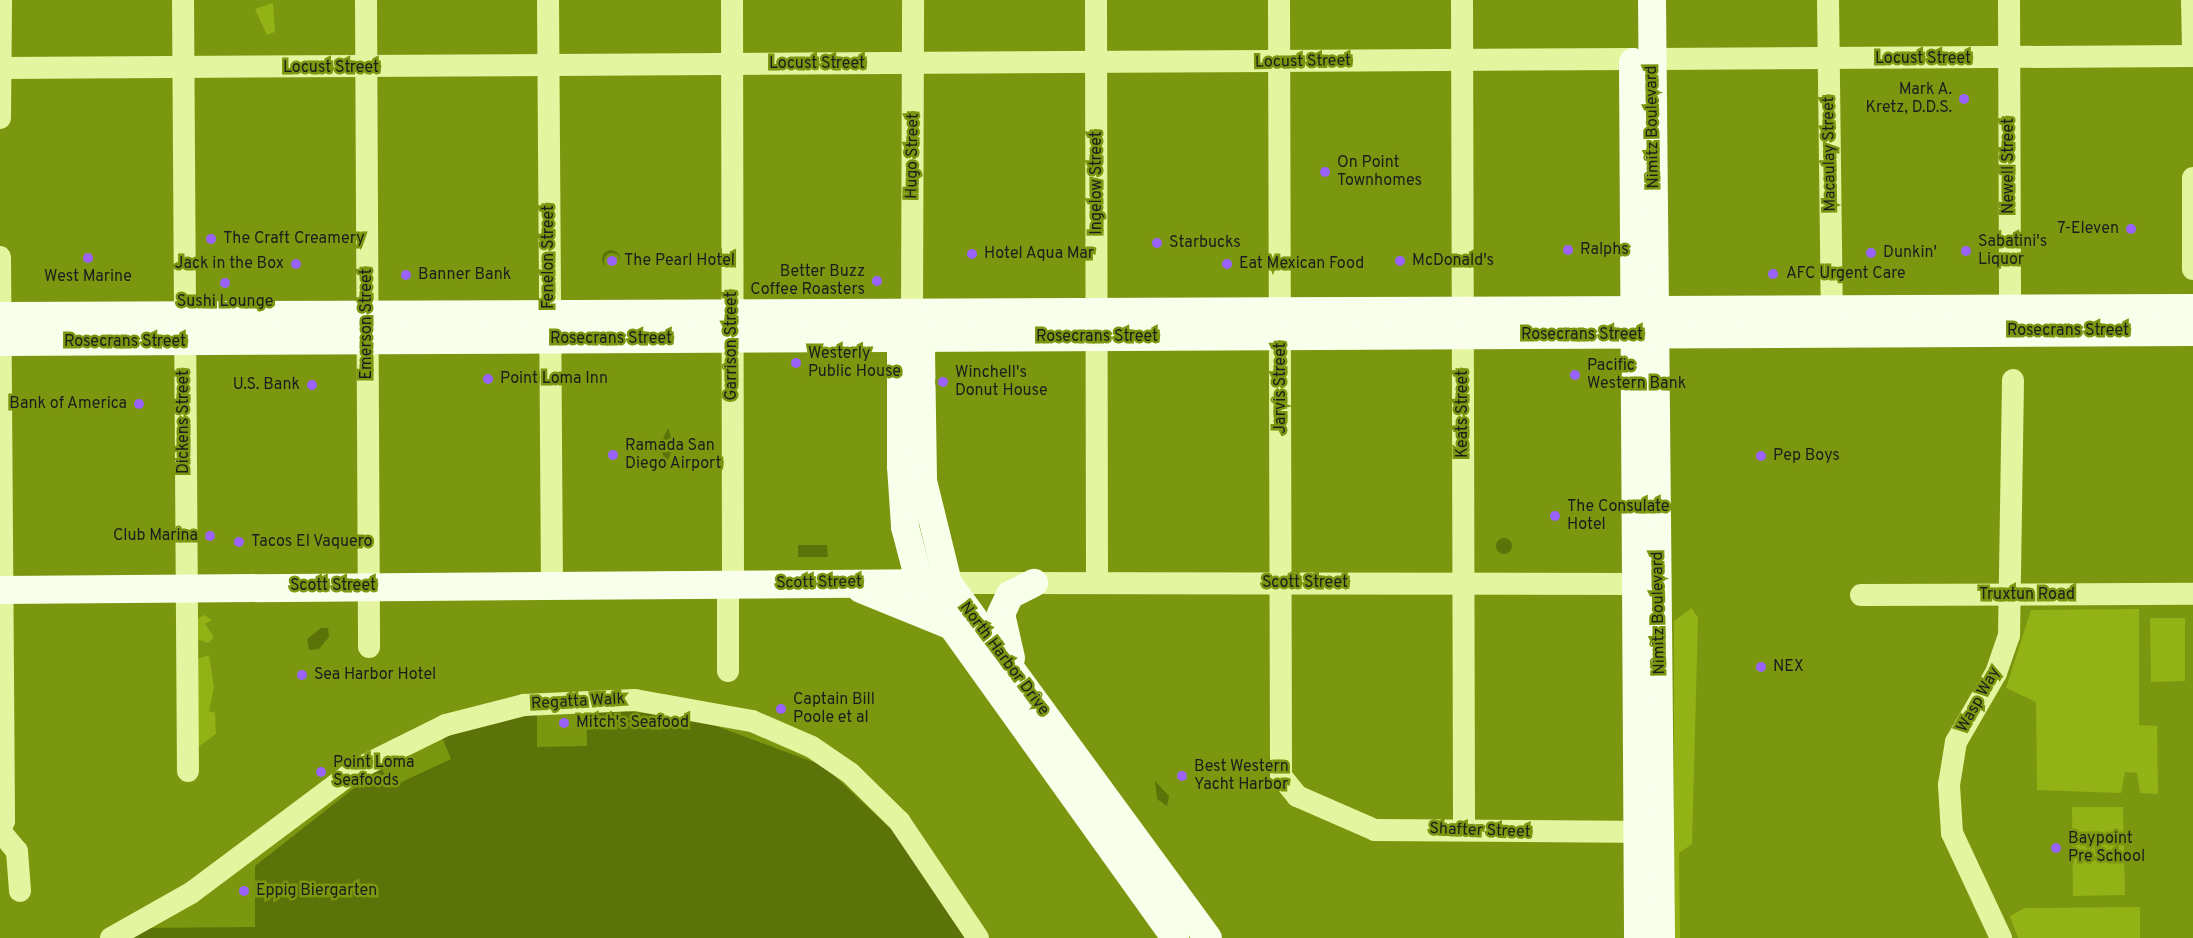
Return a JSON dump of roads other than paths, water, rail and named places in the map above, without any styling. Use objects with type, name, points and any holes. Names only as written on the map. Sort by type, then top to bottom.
[{"type":"main road","name":"Nimitz Boulevard","points":[[1632,0],[1643,59]]},
{"type":"main road","name":"Nimitz Boulevard","points":[[1638,938],[1648,832],[1643,59],[1652,0]]},
{"type":"main road","name":"Rosecrans Street","points":[[1645,321],[1832,307],[2193,332]]},
{"type":"main road","name":"Rosecrans Street","points":[[1,329],[2010,320],[2193,308]]},
{"type":"main road","name":"Nimitz Boulevard","points":[[1645,321],[1638,584],[1648,832],[1661,938]]},
{"type":"main road","name":"North Harbor Drive","points":[[912,325],[901,351],[901,466],[905,528],[919,580],[1175,938]]},
{"type":"main road","name":"North Harbor Drive","points":[[912,325],[921,351],[923,481],[948,583],[1021,679],[1208,938]]},
{"type":"main road","name":"Scott Street","points":[[1,591],[184,587],[830,583],[919,580],[948,583]]},
{"type":"main road","points":[[830,583],[886,596],[951,626]]},
{"type":"main road","points":[[1021,679],[1006,647],[1001,614],[1010,595],[1034,583]]},
{"type":"street","points":[[0,0],[0,118]]},
{"type":"street","name":"Dickens Street","points":[[183,0],[184,587],[188,771]]},
{"type":"street","name":"Emerson Street","points":[[366,0],[369,647]]},
{"type":"street","name":"Fenelon Street","points":[[548,0],[552,585]]},
{"type":"street","name":"Garrison Street","points":[[732,0],[735,670]]},
{"type":"street","name":"Hugo Street","points":[[912,325],[913,0]]},
{"type":"street","name":"Ingelow Street","points":[[1096,0],[1097,583]]},
{"type":"street","name":"Jarvis Street","points":[[1279,0],[1281,776]]},
{"type":"street","name":"Keats Street","points":[[1462,0],[1464,827]]},
{"type":"street","name":"Macaulay Street","points":[[1828,0],[1832,307]]},
{"type":"street","name":"Newell Street","points":[[2009,0],[2010,320]]},
{"type":"street","points":[[2192,0],[2193,47]]},
{"type":"street","name":"Locust Street","points":[[0,68],[1280,63],[1462,58],[2009,59],[2193,56]]},
{"type":"street","points":[[2193,178],[2193,269]]},
{"type":"street","points":[[0,257],[0,831],[17,851],[20,891]]},
{"type":"street","name":"Wasp Way","points":[[2001,938],[1952,833],[1949,785],[1956,742],[1996,673],[2006,645],[2013,595],[2013,380]]},
{"type":"street","name":"Scott Street","points":[[948,583],[1638,584]]},
{"type":"street","name":"Truxtun Road","points":[[1861,595],[2193,594]]},
{"type":"street","name":"Regatta Walk","points":[[111,938],[160,914],[379,758],[476,714],[582,700],[635,700],[727,716],[812,747],[881,798],[978,938]]},
{"type":"street","name":"Shafter Street","points":[[1281,776],[1296,796],[1374,830],[1464,827],[1473,834],[1648,832]]},
{"type":"place","name":"Mark A. Kretz, D.D.S.","points":[[1964,99]]},
{"type":"place","name":"On Point Townhomes","points":[[1325,172]]},
{"type":"place","name":"7-Eleven","points":[[2131,229]]},
{"type":"place","name":"The Craft Creamery","points":[[211,239]]},
{"type":"place","name":"Starbucks","points":[[1157,243]]},
{"type":"place","name":"Ralphs","points":[[1568,250]]},
{"type":"place","name":"Sabatini's Liquor","points":[[1966,251]]},
{"type":"place","name":"Dunkin'","points":[[1871,253]]},
{"type":"place","name":"Hotel Aqua Mar","points":[[972,254]]},
{"type":"place","name":"West Marine","points":[[88,258]]},
{"type":"place","name":"The Pearl Hotel","points":[[612,261]]},
{"type":"place","name":"McDonald's","points":[[1400,261]]},
{"type":"place","name":"Jack in the Box","points":[[296,264]]},
{"type":"place","name":"Eat Mexican Food","points":[[1227,264]]},
{"type":"place","name":"AFC Urgent Care","points":[[1773,274]]},
{"type":"place","name":"Banner Bank","points":[[406,275]]},
{"type":"place","name":"Better Buzz Coffee Roasters","points":[[877,281]]},
{"type":"place","name":"Sushi Lounge","points":[[225,283]]},
{"type":"place","name":"Westerly Public House","points":[[796,363]]},
{"type":"place","name":"Pacific Western Bank","points":[[1575,375]]},
{"type":"place","name":"Point Loma Inn","points":[[488,379]]},
{"type":"place","name":"Winchell's Donut House","points":[[943,382]]},
{"type":"place","name":"U.S. Bank","points":[[312,385]]},
{"type":"place","name":"Bank of America","points":[[139,404]]},
{"type":"place","name":"Ramada San Diego Airport","points":[[613,455]]},
{"type":"place","name":"Pep Boys","points":[[1761,456]]},
{"type":"place","name":"The Consulate Hotel","points":[[1555,516]]},
{"type":"place","name":"Club Marina","points":[[210,536]]},
{"type":"place","name":"Tacos El Vaquero","points":[[239,542]]},
{"type":"place","name":"NEX","points":[[1761,667]]},
{"type":"place","name":"Sea Harbor Hotel","points":[[302,675]]},
{"type":"place","name":"Captain Bill Poole et al","points":[[781,709]]},
{"type":"place","name":"Mitch's Seafood","points":[[564,723]]},
{"type":"place","name":"Point Loma Seafoods","points":[[321,772]]},
{"type":"place","name":"Best Western Yacht Harbor","points":[[1182,776]]},
{"type":"place","name":"Baypoint Pre School","points":[[2056,848]]},
{"type":"place","name":"Eppig Biergarten","points":[[244,891]]}]
